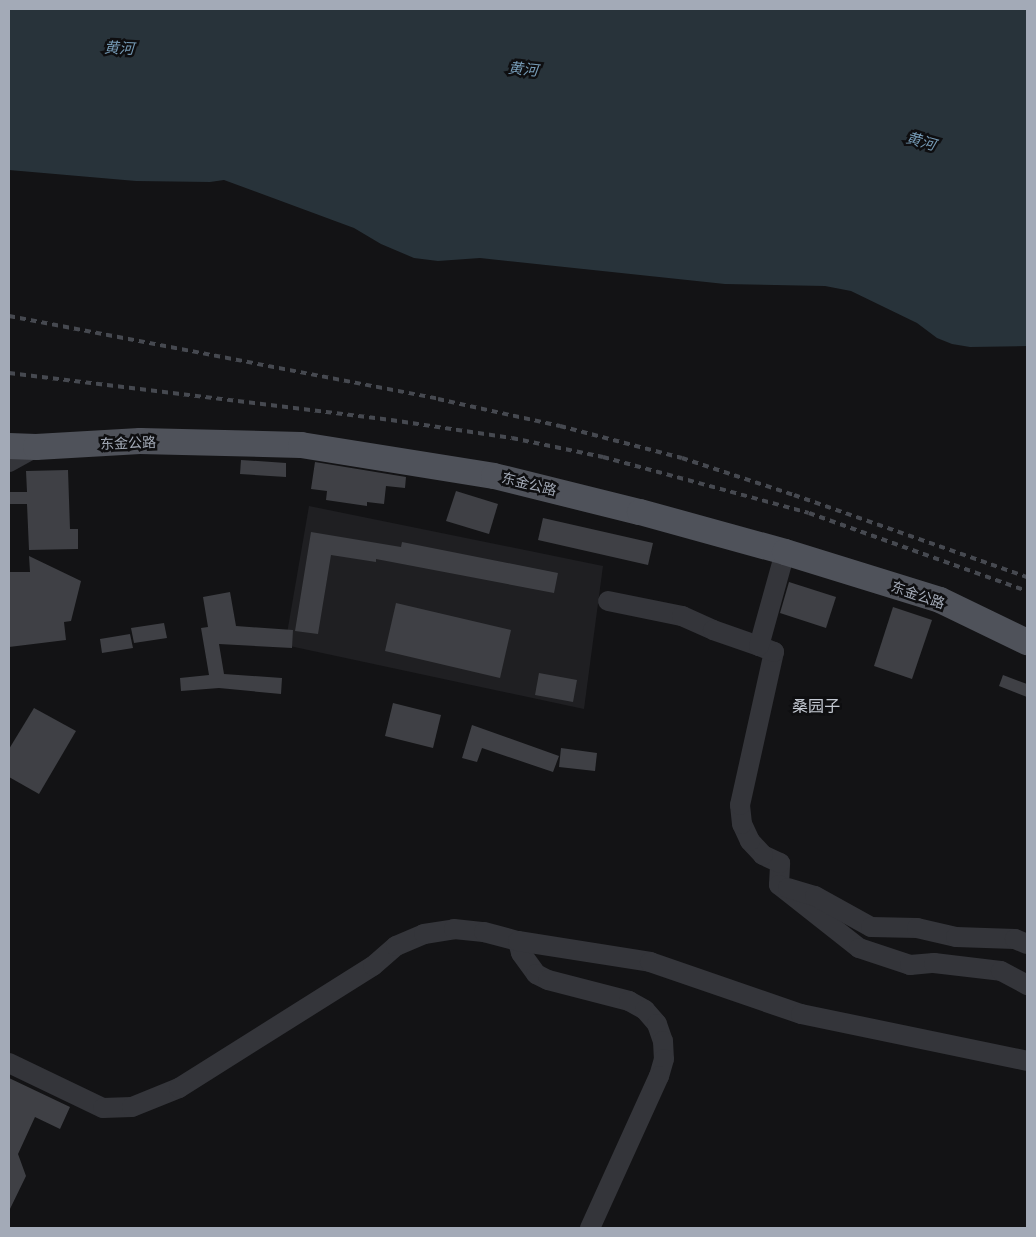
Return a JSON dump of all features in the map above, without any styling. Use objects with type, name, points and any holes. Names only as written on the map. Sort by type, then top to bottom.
[{"type":"main road","name":"东金公路","points":[[9,446],[36,447],[140,441],[301,445],[494,476],[640,512],[786,552],[940,600],[1027,642]]},
{"type":"street","points":[[9,462],[36,447]]},
{"type":"street","points":[[759,646],[786,552]]},
{"type":"street","points":[[608,601],[682,616],[713,630],[774,652],[740,805],[742,824],[750,841],[763,855],[780,863],[779,885]]},
{"type":"street","points":[[779,885],[815,896],[871,928],[917,928],[956,937],[1015,940],[1027,944]]},
{"type":"street","points":[[779,885],[859,948],[910,965],[934,963],[1002,971],[1027,985]]},
{"type":"street","points":[[9,1063],[103,1108],[132,1107],[179,1088],[373,966],[396,946],[424,934],[454,929],[484,932],[518,941],[650,962],[801,1014],[1027,1061]]},
{"type":"street","points":[[518,941],[521,953],[536,974],[548,980],[629,1000],[645,1010],[657,1024],[664,1041],[664,1059],[659,1076],[590,1228]]},
{"type":"shaded area","points":[[309,506],[603,566],[584,709],[285,645]]},
{"type":"water","name":"黄河","points":[[9,9],[1027,9],[1027,346],[970,347],[952,344],[937,338],[917,323],[851,291],[825,286],[725,284],[480,258],[438,261],[414,258],[381,244],[354,228],[224,180],[210,182],[136,181],[9,170]]},
{"type":"building","points":[[241,460],[286,463],[286,477],[240,474]]},
{"type":"building","points":[[315,462],[406,477],[405,488],[386,486],[384,504],[367,502],[367,506],[326,500],[327,491],[311,489]]},
{"type":"building","points":[[68,470],[70,529],[78,529],[78,549],[29,550],[27,504],[9,504],[9,492],[27,492],[26,471]]},
{"type":"building","points":[[456,491],[498,504],[489,534],[446,521]]},
{"type":"building","points":[[543,518],[653,543],[648,565],[538,540]]},
{"type":"building","points":[[311,532],[401,547],[402,542],[558,573],[554,593],[376,559],[376,562],[331,555],[318,634],[295,631]]},
{"type":"building","points":[[29,556],[81,581],[71,621],[64,622],[66,640],[9,647],[9,572],[30,572]]},
{"type":"building","points":[[789,582],[836,597],[826,628],[780,613]]},
{"type":"building","points":[[230,592],[236,626],[293,630],[292,648],[219,644],[224,674],[282,678],[281,694],[219,688],[181,691],[180,678],[209,675],[201,628],[208,627],[203,597]]},
{"type":"building","points":[[396,603],[511,630],[500,678],[385,651]]},
{"type":"building","points":[[893,607],[932,620],[912,679],[874,666]]},
{"type":"building","points":[[164,623],[167,638],[134,643],[131,628]]},
{"type":"building","points":[[130,634],[133,648],[102,653],[100,639]]},
{"type":"building","points":[[539,673],[577,680],[573,702],[535,695]]},
{"type":"building","points":[[1003,675],[1027,684],[1027,697],[999,686]]},
{"type":"building","points":[[393,703],[441,715],[433,748],[385,736]]},
{"type":"building","points":[[34,708],[76,731],[39,794],[9,777],[9,749]]},
{"type":"building","points":[[472,725],[559,756],[553,772],[482,748],[477,762],[462,758]]},
{"type":"building","points":[[561,748],[597,753],[595,771],[559,767]]},
{"type":"building","points":[[9,1078],[70,1107],[60,1129],[35,1117],[18,1154],[26,1176],[9,1211]]},
{"type":"railway","points":[[9,316],[438,399],[560,426],[682,458],[794,495],[1027,577]]},
{"type":"railway","points":[[9,373],[391,420],[512,438],[603,457],[809,513],[1027,591]]},
{"type":"district","name":"桑园子","points":[[816,707]]}]
